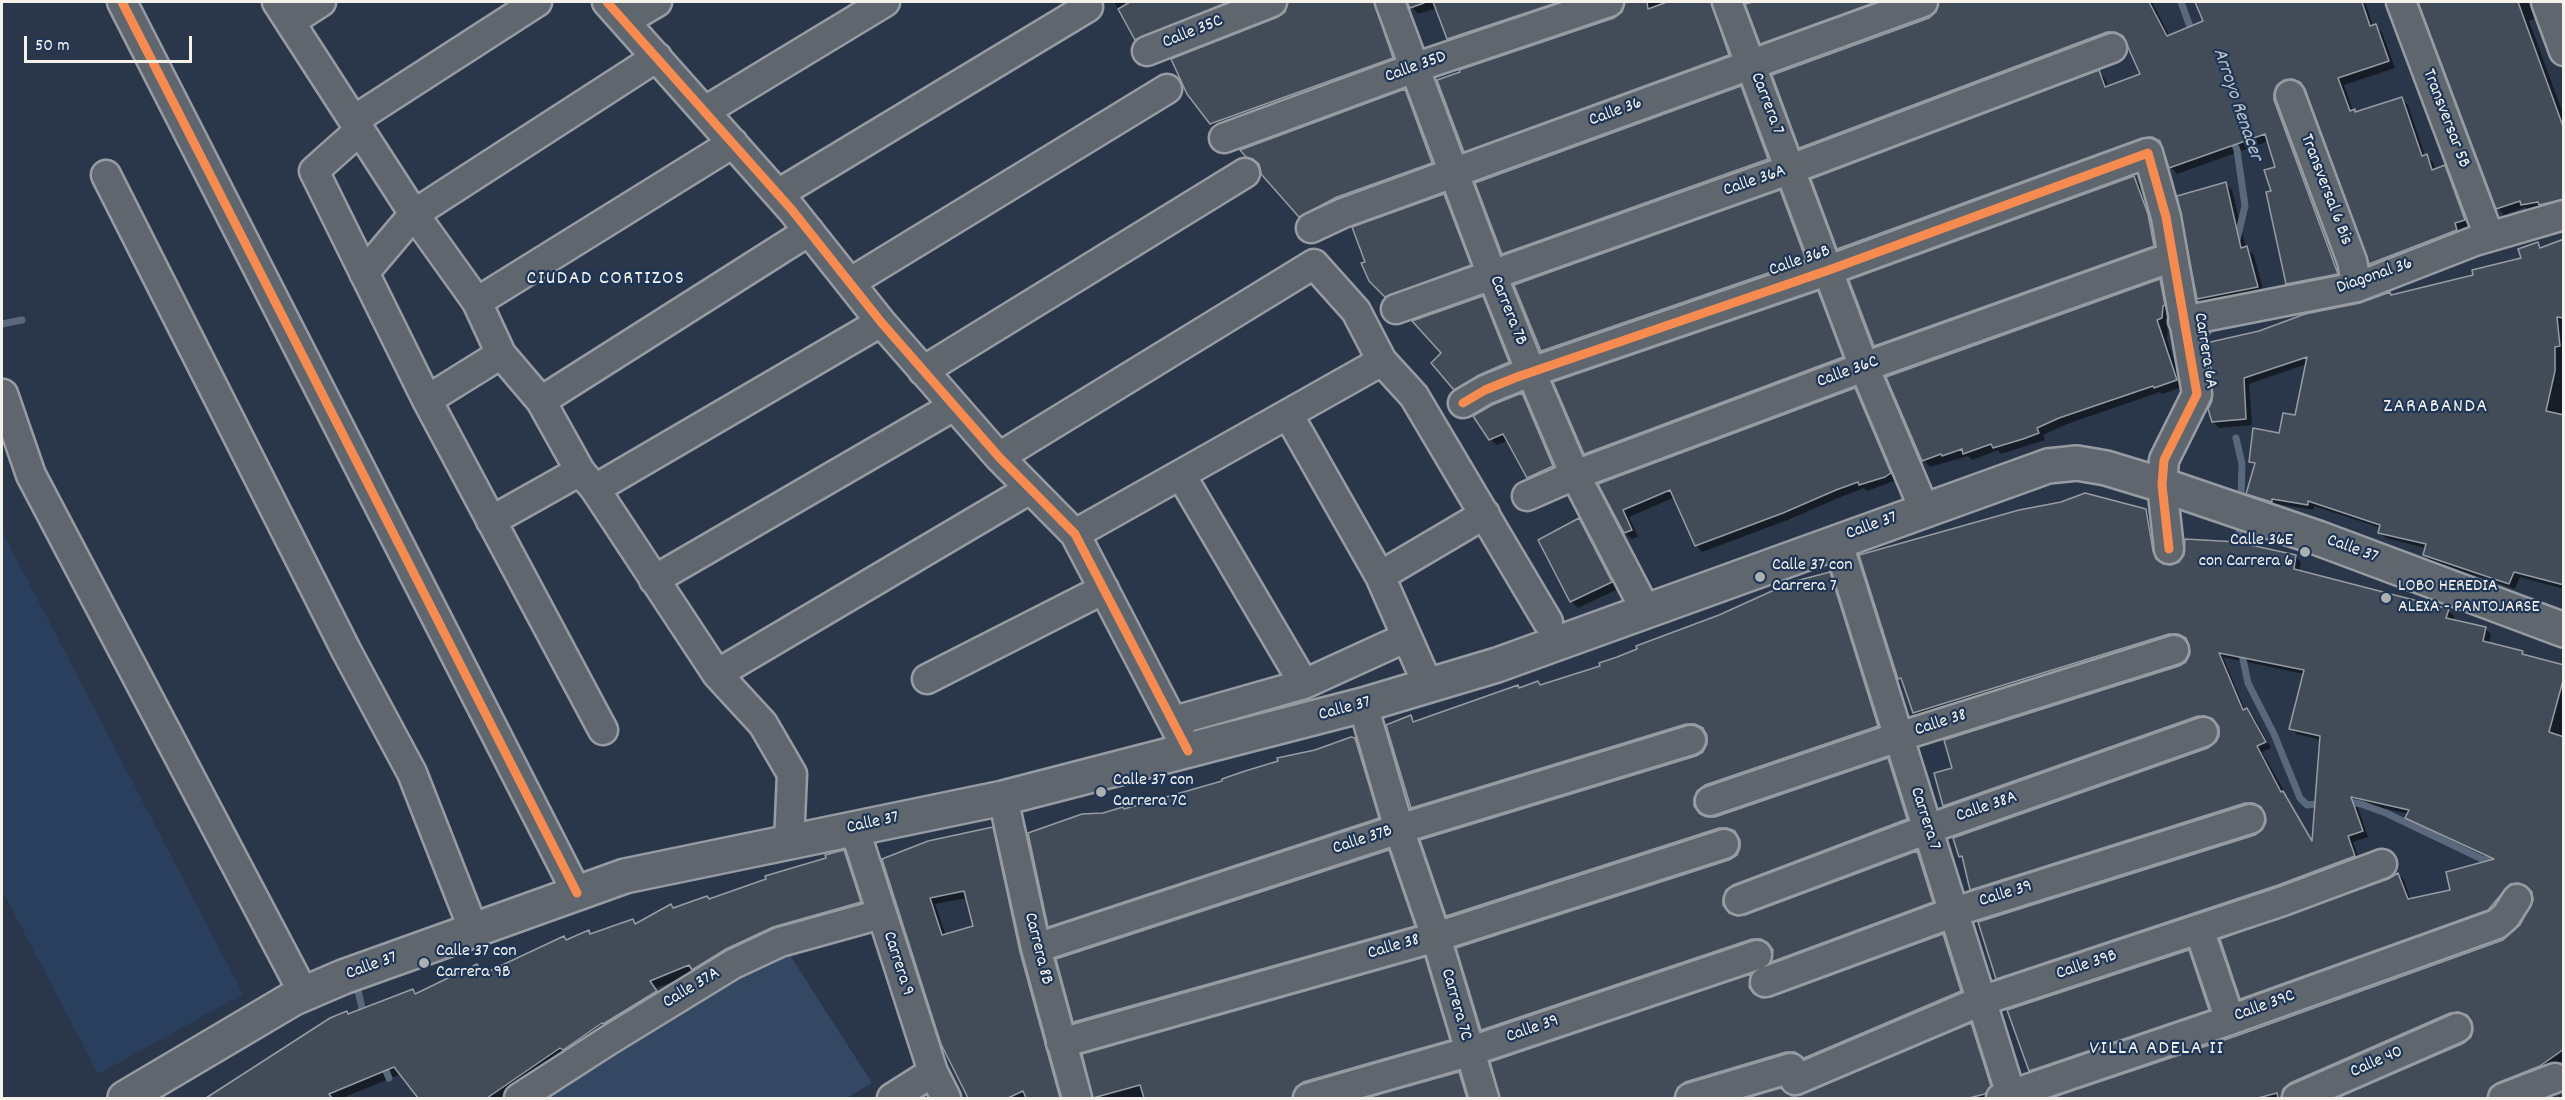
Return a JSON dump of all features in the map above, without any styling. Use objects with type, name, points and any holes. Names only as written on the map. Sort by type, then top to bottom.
[{"type":"main road","name":"Calle 37","points":[[125,1098],[304,994],[343,977],[625,876],[1003,798],[1363,705],[1497,664],[2048,466],[2077,463],[2106,468],[2162,485],[2319,538],[2564,630]]},
{"type":"street","points":[[122,2],[577,893]]},
{"type":"street","points":[[321,2],[284,12],[414,214],[477,302],[501,354],[541,401],[587,480],[717,674],[763,724],[792,774],[789,843]]},
{"type":"street","points":[[537,2],[357,125],[314,171],[428,400],[603,730]]},
{"type":"street","points":[[657,2],[616,11],[778,194],[923,371],[999,457],[1075,534],[1188,751]]},
{"type":"street","points":[[705,111],[885,2]]},
{"type":"street","name":"Calle 35C","points":[[1147,51],[1272,2]]},
{"type":"street","name":"Carrera 7B","points":[[1390,2],[1531,372],[1575,475],[1646,611]]},
{"type":"street","name":"Calle 35D","points":[[1224,138],[1414,68],[1609,2]]},
{"type":"street","name":"Carrera 7","points":[[1727,2],[1864,367],[1924,509]]},
{"type":"street","name":"Calle 36","points":[[1311,228],[1343,213],[1455,171],[1923,2]]},
{"type":"street","name":"Transversar 5B","points":[[2401,2],[2488,236]]},
{"type":"street","points":[[2546,2],[2564,51]]},
{"type":"street","points":[[778,194],[1088,7]]},
{"type":"street","name":"Calle 36A","points":[[1396,309],[1791,169],[2112,48]]},
{"type":"street","points":[[364,273],[414,214],[657,57]]},
{"type":"street","points":[[850,282],[1167,89]]},
{"type":"street","name":"Transversal 6 Bis","points":[[2290,95],[2352,261],[2357,287]]},
{"type":"street","points":[[477,302],[733,142]]},
{"type":"street","name":"Carrera 6A","points":[[2148,153],[2166,217],[2197,394],[2164,460],[2162,485],[2169,549]]},
{"type":"street","name":"Calle 36B","points":[[1463,403],[1485,390],[1531,372],[1829,270],[2148,153]]},
{"type":"street","points":[[923,371],[1245,173]]},
{"type":"street","points":[[106,176],[347,652],[412,773],[474,931]]},
{"type":"street","name":"Diagonal 36","points":[[2183,321],[2357,287],[2488,236],[2564,215]]},
{"type":"street","points":[[541,401],[809,231]]},
{"type":"street","name":"Calle 36C","points":[[1527,496],[1575,475],[1864,367],[2172,257]]},
{"type":"street","points":[[999,457],[1314,264],[1356,311],[1382,361],[1414,396],[1548,622]]},
{"type":"street","points":[[491,521],[587,480],[881,322]]},
{"type":"street","points":[[428,400],[501,354]]},
{"type":"street","points":[[1075,534],[1289,416],[1382,361]]},
{"type":"street","points":[[3,394],[31,475],[304,994]]},
{"type":"street","points":[[654,580],[954,406]]},
{"type":"street","points":[[1289,416],[1380,576],[1428,685]]},
{"type":"street","points":[[1181,475],[1304,684]]},
{"type":"street","points":[[717,674],[1030,489]]},
{"type":"street","points":[[1380,576],[1485,514]]},
{"type":"street","name":"Carrera 7","points":[[1837,540],[1981,1001],[2008,1097]]},
{"type":"street","points":[[927,679],[1104,589]]},
{"type":"street","points":[[1173,721],[1304,684],[1407,637]]},
{"type":"street","name":"Calle 38","points":[[1710,801],[1898,737],[2174,650]]},
{"type":"street","name":"Carrera 7C","points":[[1363,705],[1399,829],[1436,937],[1468,1052],[1484,1098]]},
{"type":"street","name":"Calle 38A","points":[[1739,900],[1928,829],[2203,732]]},
{"type":"street","name":"Calle 37B","points":[[1036,948],[1399,829],[1691,740]]},
{"type":"street","name":"Carrera 8B","points":[[1003,798],[1036,948],[1077,1098]]},
{"type":"street","name":"Calle 39","points":[[1765,982],[1953,912],[2250,819]]},
{"type":"street","name":"Carrera 9","points":[[854,827],[933,1072],[946,1098]]},
{"type":"street","name":"Calle 38","points":[[1061,1043],[1436,937],[1724,844]]},
{"type":"street","name":"Calle 39B","points":[[1690,1098],[1793,1074],[1981,1001],[2283,901],[2382,864]]},
{"type":"street","name":"Calle 39C","points":[[2008,1097],[2497,924],[2506,916],[2517,899]]},
{"type":"street","name":"Calle 37A","points":[[519,1098],[733,964],[780,942],[881,914]]},
{"type":"street","points":[[2199,929],[2230,1020]]},
{"type":"street","name":"Calle 39","points":[[1308,1098],[1468,1052],[1757,955]]},
{"type":"street","name":"Calle 40","points":[[2297,1098],[2457,1028]]},
{"type":"street","points":[[892,1098],[933,1072]]},
{"type":"street","points":[[2503,1098],[2555,1078]]},
{"type":"shaded area","points":[[2,531],[243,994],[98,1074],[2,890]]},
{"type":"shaded area","points":[[784,946],[872,1083],[847,1098],[547,1098]]},
{"type":"building","points":[[1130,2],[1228,2],[1135,40],[1118,9]]},
{"type":"building","points":[[1288,2],[1374,2],[1393,58],[1210,124],[1187,94],[1171,59],[1278,17],[1285,12]]},
{"type":"building","points":[[1407,2],[1423,2],[1424,3],[1410,8]]},
{"type":"building","points":[[1433,2],[1559,2],[1447,39]]},
{"type":"building","points":[[1625,2],[1647,2],[1648,9],[1667,2],[1711,2],[1729,55],[1464,152],[1437,80],[1460,72],[1459,70],[1614,18],[1622,12]]},
{"type":"building","points":[[1753,2],[1876,2],[1760,44],[1745,4]]},
{"type":"building","points":[[1939,2],[2149,2],[2167,36],[2203,21],[2195,2],[2362,2],[2370,26],[2376,24],[2389,61],[2338,78],[2350,111],[2355,109],[2355,112],[2402,97],[2422,156],[2427,154],[2432,170],[2445,165],[2465,220],[2455,223],[2457,230],[2369,264],[2305,89],[2300,82],[2292,79],[2284,80],[2277,85],[2274,100],[2338,274],[2286,284],[2266,192],[2271,191],[2264,170],[2275,167],[2265,134],[2169,168],[2160,141],[2152,137],[2142,138],[1837,249],[1811,179],[2099,70],[2105,87],[2140,74],[2123,36],[2115,32],[2107,32],[1799,148],[1772,75],[1929,18],[1936,12]]},
{"type":"building","points":[[2418,2],[2518,2],[2564,129],[2564,199],[2539,205],[2538,202],[2521,205],[2520,201],[2496,209]]},
{"type":"building","points":[[1741,86],[1768,159],[1502,254],[1475,183]]},
{"type":"building","points":[[1405,89],[1432,163],[1337,197],[1299,217],[1261,174],[1259,164],[1246,157],[1240,150]]},
{"type":"building","points":[[2134,176],[2148,214],[2154,246],[1874,346],[1849,280]]},
{"type":"building","points":[[2226,182],[2241,248],[2247,246],[2258,287],[2197,299],[2177,196]]},
{"type":"building","points":[[1780,190],[1806,260],[1541,351],[1514,285]]},
{"type":"building","points":[[1444,194],[1471,265],[1385,297],[1369,281],[1361,263],[1365,262],[1352,227]]},
{"type":"building","points":[[2564,239],[2564,318],[2557,317],[2560,346],[2555,347],[2555,371],[2546,411],[2564,415],[2564,585],[2514,572],[2509,584],[2423,555],[2426,544],[2378,533],[2380,525],[2308,501],[2308,505],[2272,499],[2272,502],[2246,494],[2255,463],[2249,462],[2253,428],[2279,433],[2283,413],[2295,415],[2307,357],[2244,378],[2246,419],[2212,422],[2208,409],[2212,401],[2212,385],[2214,384],[2206,343],[2259,331],[2305,314],[2360,303],[2390,292],[2391,295],[2473,275],[2472,270],[2521,258],[2518,249],[2538,242],[2540,248]]},
{"type":"building","points":[[2160,279],[2165,305],[2162,318],[2157,320],[2177,380],[2059,418],[2037,428],[2039,433],[2023,439],[1993,448],[1991,444],[1963,454],[1962,449],[1922,461],[1886,377]]},
{"type":"building","points":[[1818,291],[1843,357],[1584,454],[1553,382]]},
{"type":"building","points":[[1483,296],[1509,362],[1479,375],[1454,390],[1431,363],[1441,353],[1412,321]]},
{"type":"building","points":[[1855,388],[1891,473],[1885,477],[1859,485],[1858,482],[1695,546],[1670,490],[1623,510],[1632,530],[1624,533],[1598,484]]},
{"type":"building","points":[[1522,393],[1553,466],[1527,478],[1503,434],[1489,440],[1473,416],[1492,405]]},
{"type":"building","points":[[2085,493],[2146,509],[2153,551],[2156,559],[2163,564],[2171,565],[2179,562],[2184,555],[2185,539],[2237,542],[2296,555],[2294,569],[2449,609],[2446,618],[2486,627],[2483,641],[2564,665],[2564,677],[2549,732],[2564,737],[2564,1049],[2540,1066],[2497,1083],[2490,1088],[2487,1098],[2337,1098],[2464,1043],[2471,1037],[2472,1022],[2467,1015],[2458,1012],[2450,1013],[2290,1083],[2283,1089],[2281,1098],[2278,1098],[2277,1093],[2258,1098],[2051,1098],[2236,1036],[2503,940],[2520,925],[2533,900],[2532,892],[2526,886],[2518,883],[2510,884],[2488,910],[2240,999],[2220,939],[2388,879],[2398,873],[2408,899],[2450,890],[2446,872],[2494,859],[2405,818],[2409,810],[2351,797],[2363,831],[2348,836],[2355,856],[2278,885],[1996,979],[1978,922],[2255,835],[2262,830],[2266,822],[2261,807],[2253,803],[2245,803],[1970,890],[1962,856],[1959,857],[1953,838],[2208,748],[2216,742],[2219,736],[2219,727],[2213,719],[2198,716],[1943,806],[1934,773],[1952,768],[1944,740],[2179,666],[2186,662],[2190,654],[2186,638],[2178,634],[2169,634],[1913,713],[1901,678],[1898,679],[1859,555],[2019,510],[2061,502]],"holes":[[[2219,653],[2304,670],[2289,729],[2320,736],[2312,841],[2283,791],[2281,792],[2257,746],[2266,742],[2247,708],[2243,710]]]},
{"type":"building","points":[[1579,518],[1612,582],[1570,602],[1538,540]]},
{"type":"building","points":[[1830,572],[1878,726],[1705,785],[1697,791],[1694,806],[1700,814],[1715,817],[1888,758],[1907,819],[1733,885],[1726,890],[1723,905],[1729,913],[1737,916],[1745,915],[1917,851],[1933,902],[1771,962],[1773,950],[1768,943],[1761,939],[1752,939],[1481,1030],[1456,948],[1729,860],[1737,855],[1740,840],[1735,831],[1719,828],[1446,916],[1420,840],[1696,756],[1703,752],[1707,744],[1707,735],[1703,728],[1695,724],[1686,724],[1411,808],[1386,725],[1411,715],[1413,722],[1518,685],[1519,688],[1538,681],[1540,685],[1600,666],[1599,663],[1637,649],[1636,646],[1719,615],[1792,582]]},
{"type":"building","points":[[1351,737],[1355,738],[1379,818],[1048,927],[1028,833],[1082,814],[1103,813],[1123,807],[1124,809],[1222,781],[1222,779],[1278,761],[1277,758],[1315,750]]},
{"type":"building","points":[[993,827],[1020,952],[1060,1098],[1026,1098],[1023,1091],[1008,1098],[968,1098],[941,1044],[882,859],[928,841]],"holes":[[[964,891],[973,926],[942,935],[930,898]]]},
{"type":"building","points":[[844,850],[861,902],[773,927],[726,949],[692,970],[689,965],[650,981],[657,991],[602,1023],[563,1050],[560,1048],[487,1098],[418,1098],[394,1067],[329,1094],[332,1098],[206,1098],[330,1018],[347,1011],[348,1014],[413,989],[415,994],[477,964],[483,974],[564,936],[566,940],[589,930],[590,934],[633,919],[635,924],[671,904],[673,908],[707,896],[709,899],[766,879],[765,876],[826,858],[825,855]]},
{"type":"building","points":[[1389,850],[1415,926],[1073,1022],[1056,959]]},
{"type":"building","points":[[1943,934],[1961,991],[1804,1058],[1795,1052],[1786,1052],[1685,1082],[1678,1087],[1674,1098],[1500,1098],[1490,1062],[1751,974],[1749,987],[1754,994],[1762,998],[1771,997]]},
{"type":"building","points":[[2189,950],[2209,1010],[2029,1071],[2007,1010]]},
{"type":"building","points":[[1425,957],[1450,1040],[1303,1082],[1296,1087],[1292,1098],[1144,1098],[1140,1085],[1093,1098],[1082,1054]]},
{"type":"building","points":[[1971,1023],[1991,1086],[1985,1094],[1969,1098],[1746,1098],[1781,1088],[1792,1096],[1801,1095]]},
{"type":"building","points":[[1459,1072],[1467,1098],[1366,1098]]},
{"type":"waterway","name":"Arroyo Renacer","points":[[2181,2],[2193,35]]},
{"type":"waterway","name":"Arroyo Renacer","points":[[2232,138],[2237,150],[2245,206],[2236,244]]},
{"type":"waterway","points":[[2,324],[22,320]]},
{"type":"waterway","name":"Arroyo Renacer","points":[[2198,344],[2214,325]]},
{"type":"waterway","name":"Arroyo Renacer","points":[[2236,438],[2242,464],[2241,498]]},
{"type":"waterway","points":[[2237,550],[2239,532]]},
{"type":"waterway","points":[[2241,650],[2248,683],[2274,734],[2300,798],[2307,805],[2324,803]]},
{"type":"waterway","points":[[2344,801],[2386,813],[2482,859],[2497,863]]},
{"type":"waterway","points":[[357,986],[364,1017]]},
{"type":"waterway","points":[[383,1064],[389,1078]]},
{"type":"cycle path","points":[[122,2],[577,893]]},
{"type":"cycle path","points":[[607,2],[792,210],[881,322],[999,457],[1075,534],[1188,751]]},
{"type":"cycle path","points":[[1463,403],[1485,390],[1517,377],[1829,270],[2148,153],[2166,217],[2197,394],[2164,460],[2162,485],[2169,549]]},
{"type":"place","name":"Calle 36E con Carrera 6","points":[[2305,552]]},
{"type":"place","name":"Calle 37 con Carrera 7","points":[[1760,577]]},
{"type":"place","name":"LOBO HEREDIA ALEXA - PANTOJARSE","points":[[2386,598]]},
{"type":"place","name":"Calle 37 con Carrera 7C","points":[[1101,792]]},
{"type":"place","name":"Calle 37 con Carrera 9B","points":[[424,963]]},
{"type":"district","name":"CIUDAD CORTIZOS","points":[[606,280]]},
{"type":"district","name":"ZARABANDA","points":[[2436,408]]},
{"type":"district","name":"VILLA ADELA II","points":[[2157,1050]]}]
